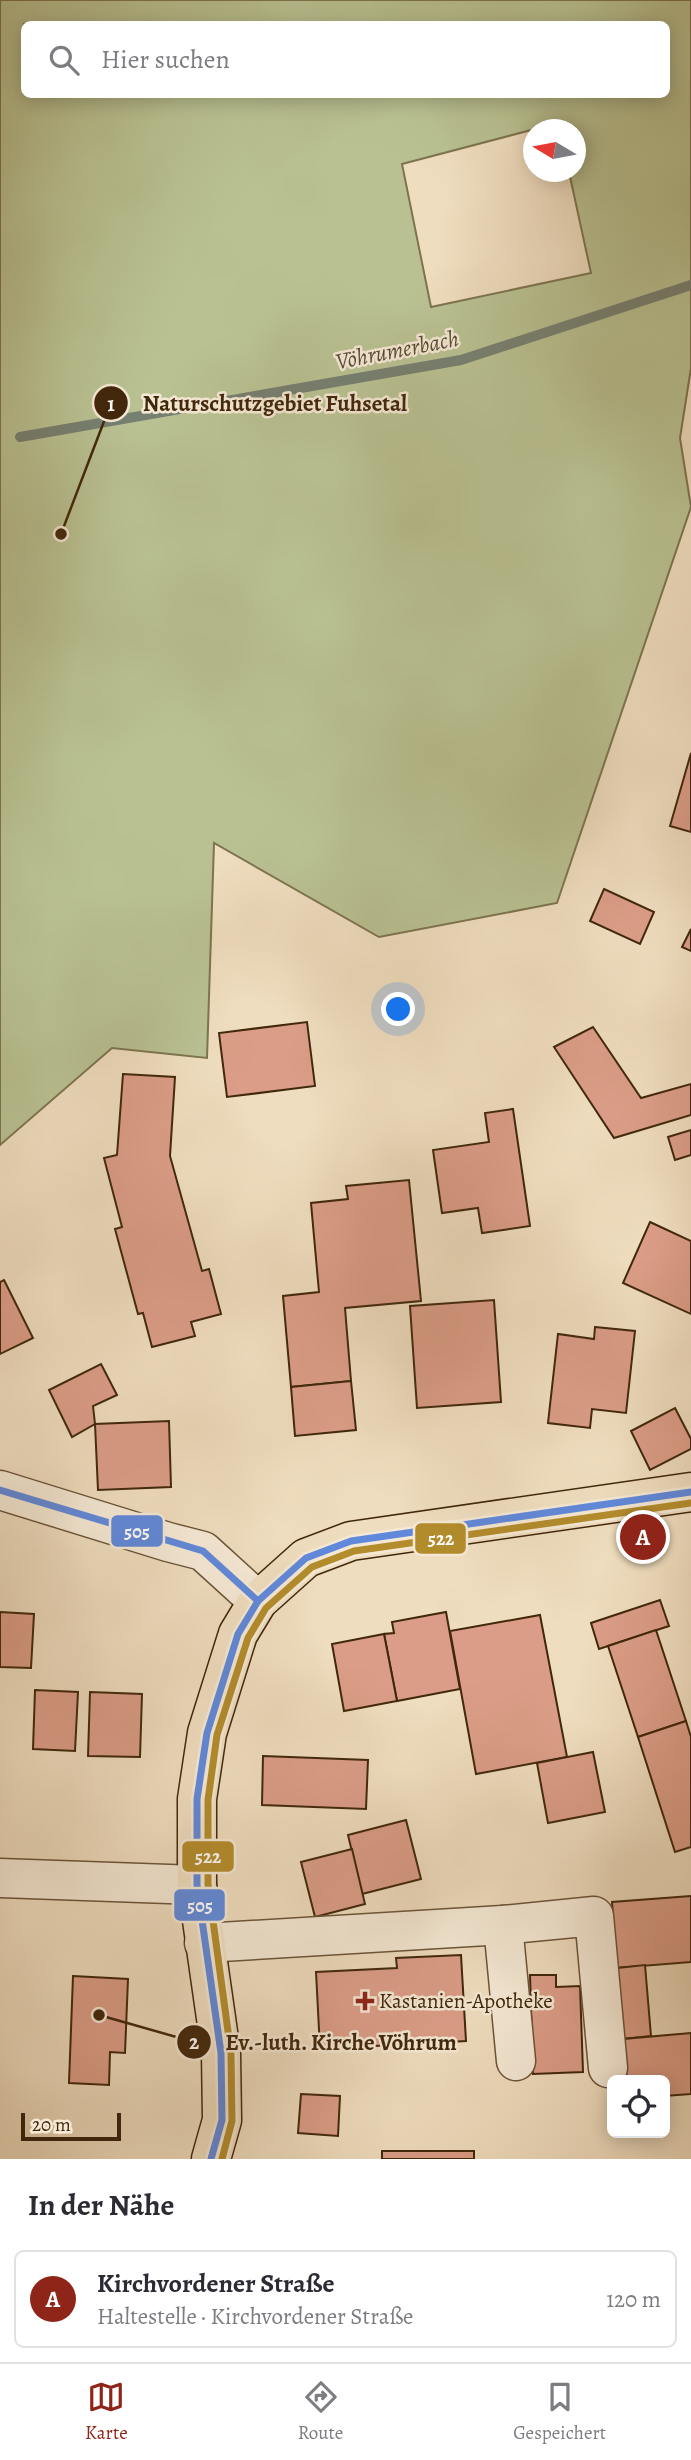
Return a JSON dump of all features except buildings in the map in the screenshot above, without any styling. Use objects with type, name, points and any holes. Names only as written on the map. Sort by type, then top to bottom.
[{"type":"main road","points":[[211,2159],[222,2120],[221,2053],[197,1885],[197,1800],[207,1733],[238,1634],[258,1601],[306,1558],[351,1541],[691,1492]]},
{"type":"street","points":[[0,1490],[203,1551],[258,1601]]},
{"type":"street","points":[[0,1878],[197,1885]]},
{"type":"street","points":[[204,1943],[503,1925],[594,1916],[608,2068]]},
{"type":"street","points":[[503,1925],[516,2062]]},
{"type":"green space","points":[[0,0],[691,0],[691,368],[680,438],[691,507],[557,903],[379,937],[214,843],[207,1058],[112,1048],[0,1145]],"holes":[[[523,119],[586,119],[586,182],[571,182],[591,273],[431,307],[402,164],[523,132]]]},
{"type":"waterway","name":"Vöhrumerbach","points":[[20,437],[461,360],[691,285]]},
{"type":"transit line","name":"505","points":[[0,1490],[203,1551],[258,1601]]},
{"type":"transit line","name":"505","points":[[211,2159],[222,2120],[221,2053],[197,1885],[197,1799],[207,1733],[238,1634],[258,1601],[306,1558],[351,1541],[691,1492]]},
{"type":"transit line","name":"522","points":[[222,2159],[232,2121],[231,2053],[208,1884],[208,1800],[217,1735],[248,1638],[266,1608],[312,1567],[354,1551],[691,1503]]},
{"type":"place","name":"Naturschutzgebiet Fuhsetal","points":[[61,534]]},
{"type":"place","name":"Kirchvordener Straße","points":[[643,1537]]},
{"type":"place","name":"Kastanien-Apotheke","points":[[365,2001]]},
{"type":"place","name":"Ev.-luth. Kirche Vöhrum","points":[[99,2015]]}]
